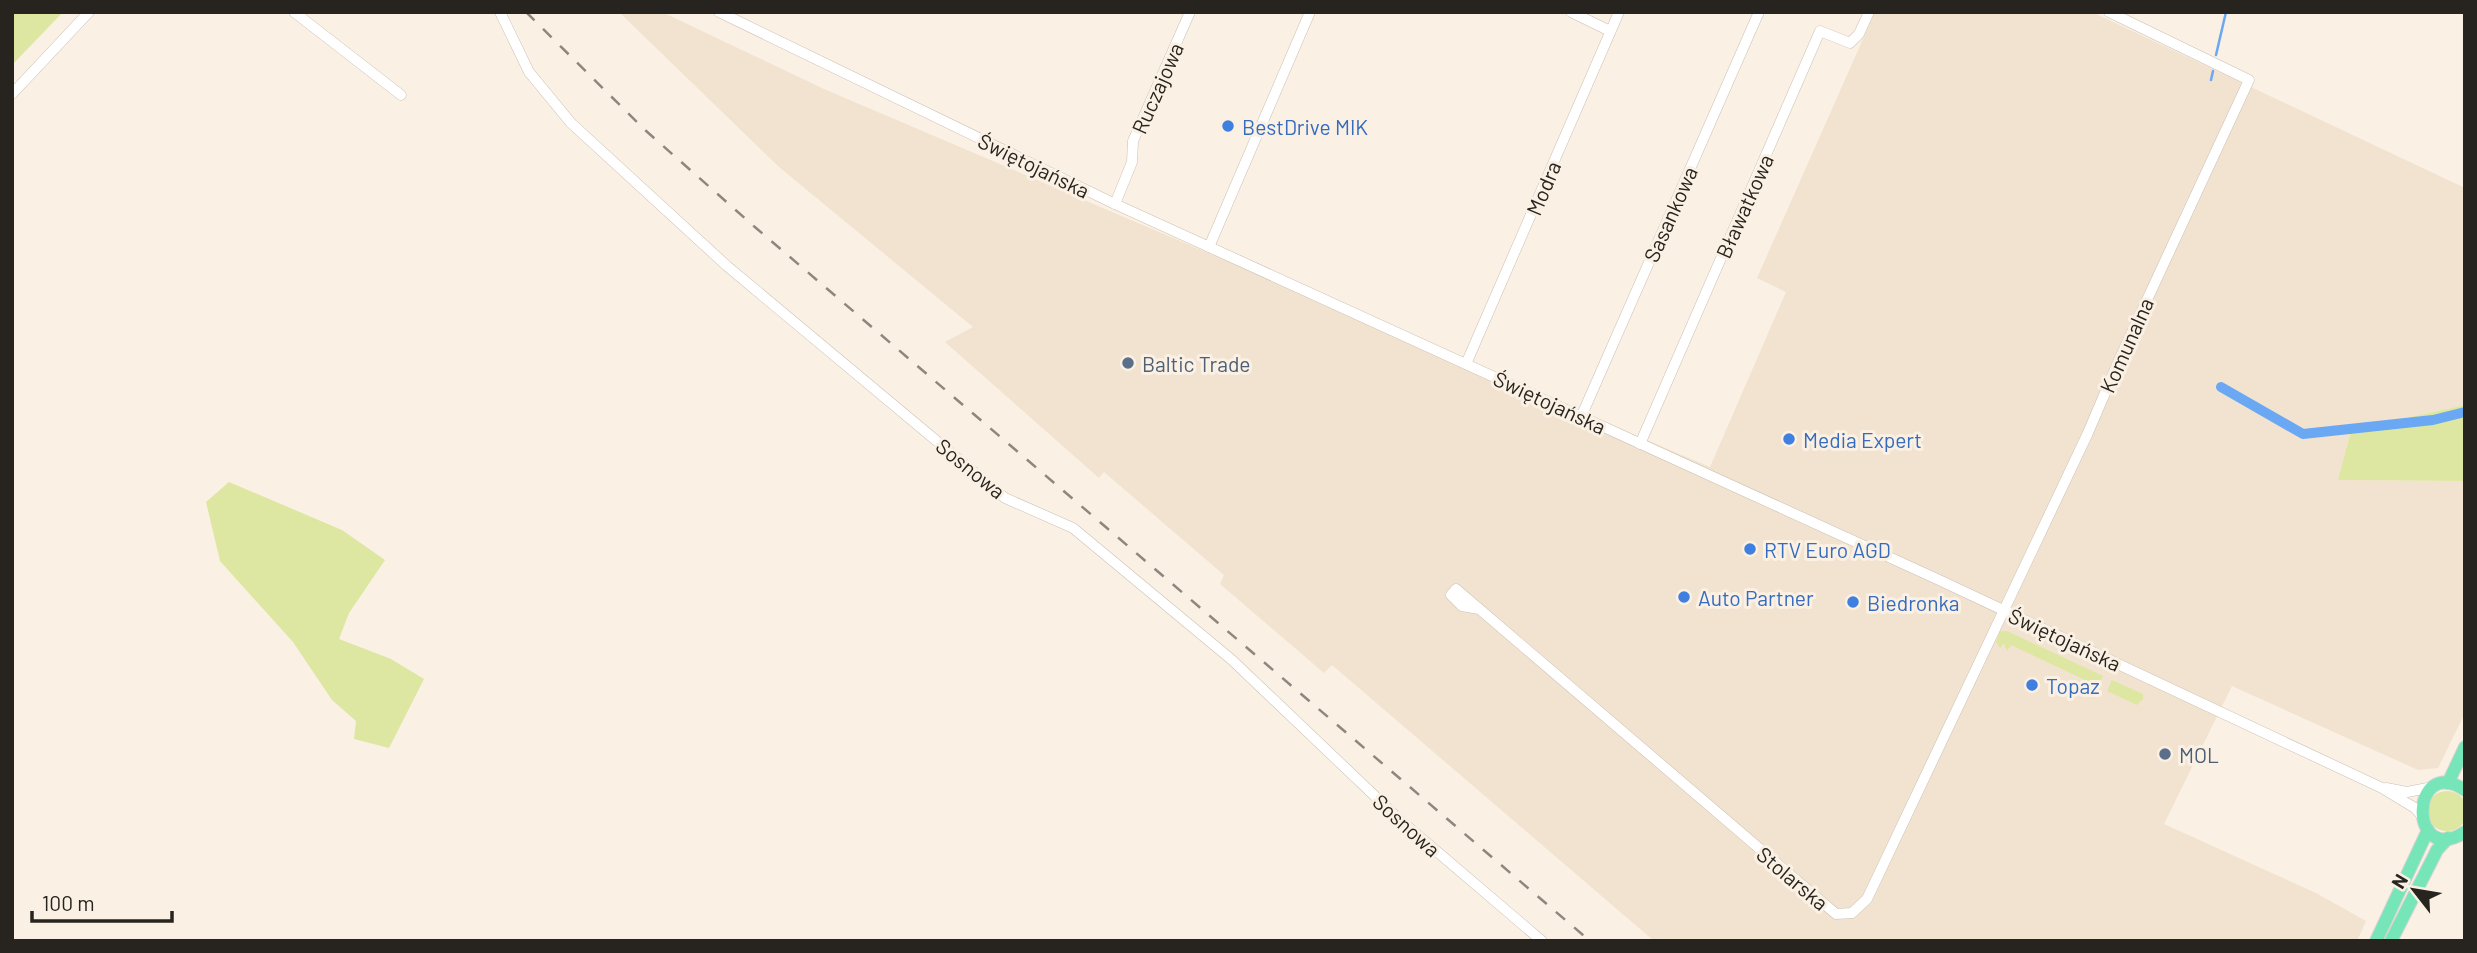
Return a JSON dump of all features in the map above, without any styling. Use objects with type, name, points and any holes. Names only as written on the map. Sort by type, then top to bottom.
[{"type":"main road","points":[[2448,783],[2465,747]]},
{"type":"main road","points":[[2448,838],[2428,830],[2421,816],[2423,800],[2433,788],[2448,783],[2465,790]]},
{"type":"main road","points":[[2376,941],[2428,830]]},
{"type":"main road","points":[[2390,941],[2437,850],[2448,838],[2464,833]]},
{"type":"street","points":[[12,94],[89,12]]},
{"type":"street","points":[[294,12],[401,95]]},
{"type":"street","name":"Sosnowa","points":[[500,12],[529,72],[571,123],[727,265],[1005,498],[1073,528],[1231,660],[1400,820],[1542,941]]},
{"type":"street","name":"Świętojańska","points":[[719,12],[1115,204],[1581,416],[2382,788],[2415,808],[2421,816]]},
{"type":"street","name":"Ruczajowa","points":[[1115,204],[1132,162],[1133,141],[1190,12]]},
{"type":"street","points":[[1209,247],[1310,12]]},
{"type":"street","points":[[1571,12],[1610,31]]},
{"type":"street","name":"Modra","points":[[1466,364],[1619,12]]},
{"type":"street","name":"Sasankowa","points":[[1581,416],[1759,12]]},
{"type":"street","name":"Bławatkowa","points":[[1640,444],[1820,32],[1850,43],[1859,34],[1869,12]]},
{"type":"street","name":"Komunalna","points":[[2004,611],[2249,79],[2109,12]]},
{"type":"street","name":"Stolarska","points":[[1479,609],[1836,914],[1852,913],[1867,899],[2004,611]]},
{"type":"street","name":"Świętojańska","points":[[2382,788],[2407,792],[2433,788]]},
{"type":"shaded area","points":[[619,12],[662,12],[824,89],[1710,467],[1786,292],[1757,278],[1875,12],[2092,12],[2465,188],[2465,405],[2351,430],[2338,480],[2465,481],[2465,713],[2438,768],[2418,770],[2232,686],[2164,824],[2316,893],[2366,921],[2357,941],[1654,941],[1332,665],[1324,673],[1220,584],[1224,575],[1104,472],[1099,478],[945,342],[973,327],[779,167]]},
{"type":"green space","points":[[12,12],[63,12],[12,65]]},
{"type":"green space","points":[[2465,405],[2465,481],[2338,480],[2351,430]]},
{"type":"green space","points":[[229,482],[342,530],[385,560],[349,613],[339,639],[391,659],[424,679],[389,748],[354,739],[356,721],[332,700],[293,642],[220,561],[206,502]]},
{"type":"green space","points":[[2000,631],[2007,631],[2103,676],[2098,686],[2011,645],[2007,651],[2004,643],[2000,648],[1996,642]]},
{"type":"green space","points":[[2112,680],[2143,694],[2143,699],[2137,705],[2107,691]]},
{"type":"green space","points":[[2447,791],[2455,792],[2461,797],[2466,803],[2466,819],[2461,825],[2455,830],[2447,831],[2439,830],[2433,825],[2428,819],[2427,811],[2428,803],[2433,797],[2439,792]]},
{"type":"waterway","points":[[2216,55],[2226,12]]},
{"type":"waterway","points":[[2211,80],[2213,71]]},
{"type":"waterway","points":[[2221,387],[2303,434],[2433,420],[2465,412]]},
{"type":"railway","points":[[526,12],[645,130],[756,228],[1590,941]]},
{"type":"place","name":"BestDrive MIK","points":[[1228,126]]},
{"type":"place","name":"Baltic Trade","points":[[1128,363]]},
{"type":"place","name":"Media Expert","points":[[1789,439]]},
{"type":"place","name":"RTV Euro AGD","points":[[1750,549]]},
{"type":"place","name":"Auto Partner","points":[[1684,597]]},
{"type":"place","name":"Biedronka","points":[[1853,602]]},
{"type":"place","name":"Topaz","points":[[2032,685]]},
{"type":"place","name":"MOL","points":[[2165,754]]}]
